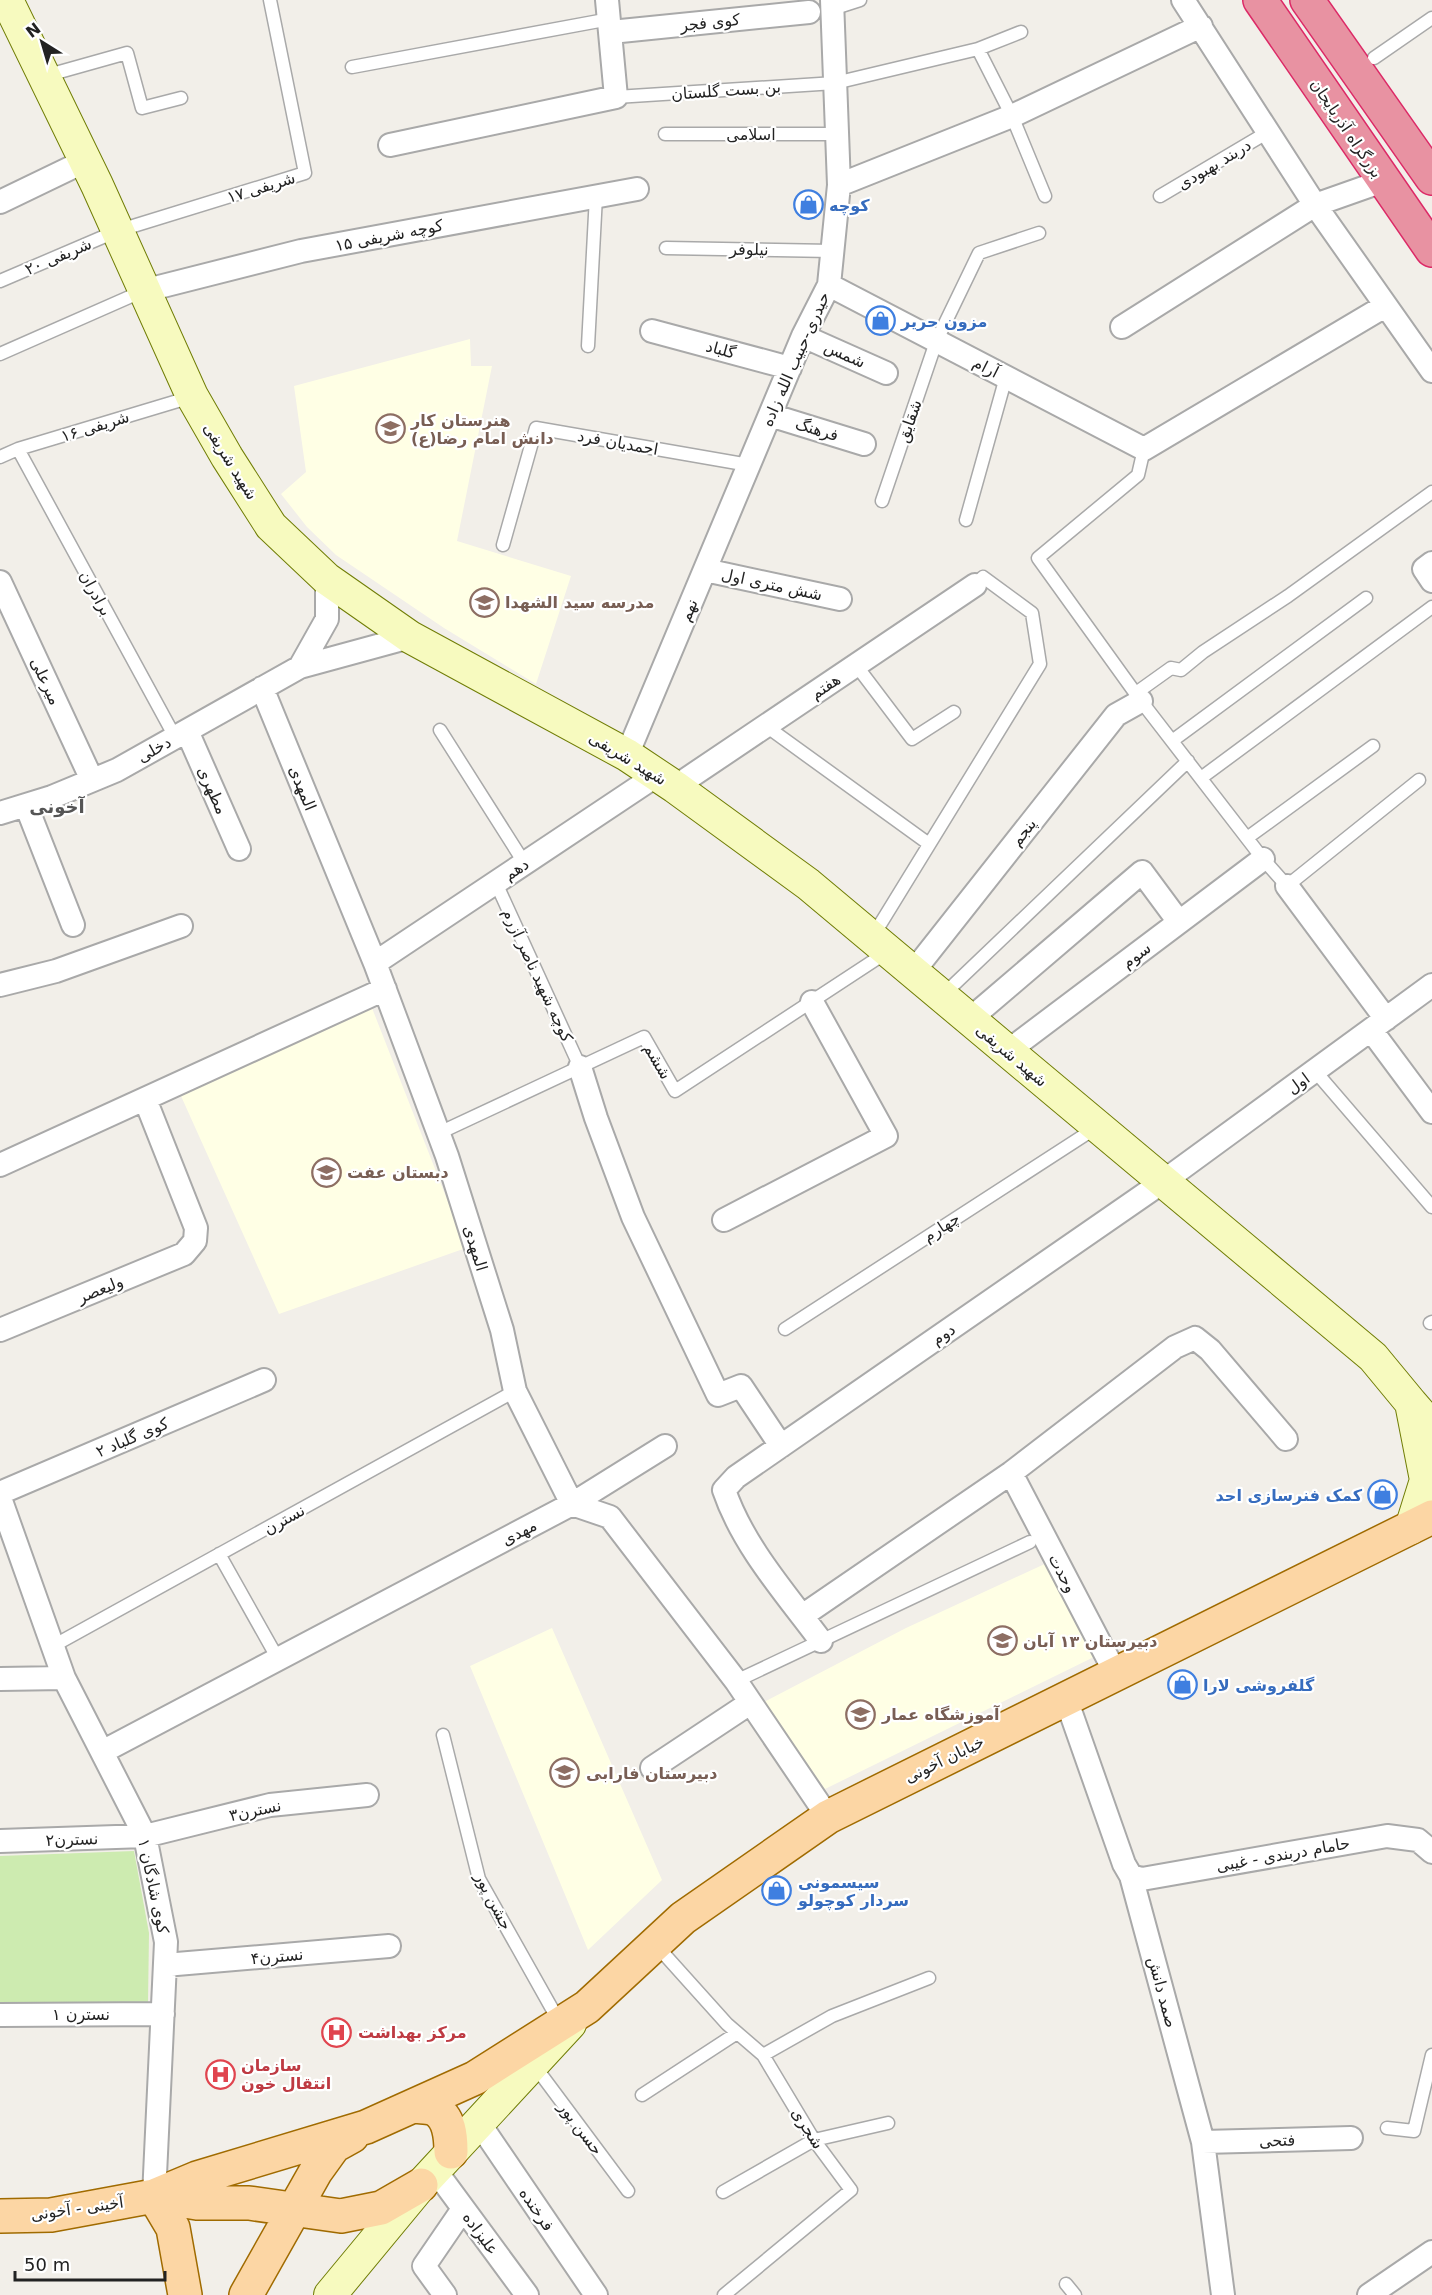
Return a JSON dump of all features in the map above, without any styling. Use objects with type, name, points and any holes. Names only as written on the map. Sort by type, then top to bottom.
[{"type":"highway","points":[[1307,0],[1432,178]]},
{"type":"highway","name":"بزرگراه آذربایجان","points":[[1261,2],[1432,250]]},
{"type":"main road","name":"شهید شریفی","points":[[7,0],[85,161],[192,396],[227,458],[271,526],[327,579],[410,637],[627,755],[808,884],[1373,1357],[1432,1427]]},
{"type":"main road","points":[[1411,1403],[1425,1480],[1421,1522]]},
{"type":"main road","name":"خیابان آخونی","points":[[366,2127],[475,2078],[573,2015],[683,1918],[828,1816],[1421,1522]]},
{"type":"main road","points":[[330,2295],[436,2169],[533,2064],[573,2015]]},
{"type":"main road","points":[[154,2196],[197,2203],[249,2203],[341,2217],[381,2208],[436,2169],[451,2134],[445,2120],[433,2109],[414,2106]]},
{"type":"main road","points":[[154,2196],[197,2178],[366,2127]]},
{"type":"main road","points":[[246,2295],[316,2171],[334,2146],[366,2127]]},
{"type":"main road","points":[[154,2196],[173,2228],[185,2295]]},
{"type":"main road","name":"آخینی - آخونی","points":[[0,2216],[51,2215],[154,2196]]},
{"type":"street","points":[[1183,0],[1315,205],[1432,371]]},
{"type":"street","name":"حیدری-حبیب الله زاده","points":[[749,465],[803,336],[829,285],[839,185],[832,4]]},
{"type":"street","name":"کوی فجر","points":[[609,17],[809,12]]},
{"type":"street","points":[[390,145],[616,97],[609,17]]},
{"type":"street","points":[[839,185],[1012,116],[1201,26]]},
{"type":"street","points":[[0,202],[85,161]]},
{"type":"street","points":[[1122,327],[1315,205],[1383,181]]},
{"type":"street","name":"کوچه شریفی ۱۵","points":[[143,291],[301,251],[637,189]]},
{"type":"street","name":"آرام","points":[[829,285],[1144,449]]},
{"type":"street","points":[[1144,449],[1385,306]]},
{"type":"street","name":"گلباد","points":[[652,331],[790,368]]},
{"type":"street","name":"شمس","points":[[803,336],[886,373]]},
{"type":"street","name":"فرهنگ","points":[[770,415],[864,444]]},
{"type":"street","name":"نهم","points":[[627,755],[749,465]]},
{"type":"street","points":[[1432,563],[1424,569],[1432,581]]},
{"type":"street","name":"شش متری اول","points":[[705,570],[840,599]]},
{"type":"street","points":[[300,667],[327,619],[327,579]]},
{"type":"street","name":"میرعلی","points":[[0,582],[92,780]]},
{"type":"street","name":"هفتم","points":[[666,781],[766,726],[975,585]]},
{"type":"street","name":"دخلی","points":[[0,813],[52,797],[117,770],[300,667],[410,637]]},
{"type":"street","name":"المهدی","points":[[262,688],[375,963],[439,1133],[502,1330],[515,1391],[572,1504]]},
{"type":"street","name":"پنجم","points":[[913,972],[1116,715],[1138,697]]},
{"type":"street","name":"مطهری","points":[[181,734],[239,849]]},
{"type":"street","name":"دهم","points":[[375,963],[525,864],[666,781]]},
{"type":"street","points":[[26,805],[73,925]]},
{"type":"street","name":"سوم","points":[[1008,1051],[1263,859]]},
{"type":"street","points":[[970,1019],[1142,872],[1179,922]]},
{"type":"street","points":[[1287,886],[1378,1024],[1432,1112]]},
{"type":"street","points":[[0,985],[56,971],[181,926]]},
{"type":"street","points":[[0,1166],[385,989]]},
{"type":"street","name":"اول","points":[[1164,1181],[1378,1024],[1429,992]]},
{"type":"street","points":[[724,1220],[886,1136],[812,1002]]},
{"type":"street","points":[[580,1067],[596,1118],[633,1217],[718,1395],[741,1386],[780,1446]]},
{"type":"street","name":"ولیعصر","points":[[0,1330],[184,1254],[195,1241],[196,1228],[145,1099]]},
{"type":"street","name":"دوم","points":[[802,1616],[754,1550],[729,1505],[724,1490],[736,1477],[780,1446],[1164,1181]]},
{"type":"street","points":[[821,1641],[802,1616],[1011,1473],[1175,1347],[1195,1338],[1209,1350],[1286,1439]]},
{"type":"street","name":"کوی گلباد ۲","points":[[0,1496],[264,1380]]},
{"type":"street","name":"مهدی","points":[[102,1752],[572,1504],[665,1446]]},
{"type":"street","name":"وحدت","points":[[1011,1473],[1116,1674]]},
{"type":"street","name":"کوی شادگان ۱","points":[[0,1496],[64,1678],[145,1836],[166,1942],[154,2196]]},
{"type":"street","points":[[572,1504],[610,1517],[736,1681],[828,1816]]},
{"type":"street","points":[[0,1679],[64,1678]]},
{"type":"street","name":"صمد دانش","points":[[1066,1699],[1124,1864],[1131,1876],[1203,2142],[1223,2295]]},
{"type":"street","points":[[652,1768],[750,1702]]},
{"type":"street","name":"نسترن۳","points":[[145,1836],[270,1805],[368,1795]]},
{"type":"street","name":"نسترن۲","points":[[0,1841],[145,1836]]},
{"type":"street","name":"حامام دربندی - غیبی","points":[[1131,1876],[1142,1879],[1387,1836],[1418,1840],[1432,1852]]},
{"type":"street","name":"نسترن۴","points":[[165,1965],[389,1946]]},
{"type":"street","name":"نسترن ۱","points":[[0,2015],[163,2014]]},
{"type":"street","name":"فرخنده","points":[[478,2123],[596,2295]]},
{"type":"street","name":"فتحی","points":[[1203,2142],[1351,2138]]},
{"type":"street","name":"علیزاده","points":[[436,2169],[526,2295]]},
{"type":"street","points":[[445,2295],[424,2266],[463,2209]]},
{"type":"street","points":[[1368,2295],[1432,2252]]},
{"type":"lane","name":"شریفی ۱۷","points":[[117,231],[305,173],[270,0]]},
{"type":"lane","points":[[832,4],[860,0]]},
{"type":"lane","points":[[352,67],[609,17]]},
{"type":"lane","points":[[1374,58],[1432,18]]},
{"type":"lane","name":"بن بست گلستان","points":[[616,97],[835,82],[978,49],[1021,32]]},
{"type":"lane","points":[[978,49],[1012,116],[1045,196]]},
{"type":"lane","points":[[44,76],[127,53],[142,108],[181,98]]},
{"type":"lane","name":"دربند بهبودی","points":[[1160,196],[1268,132]]},
{"type":"lane","name":"اسلامی","points":[[665,134],[837,135]]},
{"type":"lane","points":[[588,346],[596,196]]},
{"type":"lane","name":"شریفی ۲۰","points":[[0,281],[117,231]]},
{"type":"lane","name":"شقایق","points":[[882,501],[936,342],[979,253],[1039,233]]},
{"type":"lane","name":"نیلوفر","points":[[666,248],[832,251]]},
{"type":"lane","points":[[0,354],[143,291]]},
{"type":"lane","points":[[966,520],[1005,377]]},
{"type":"lane","name":"شریفی ۱۶","points":[[0,458],[18,449],[192,396]]},
{"type":"lane","name":"احمدیان فرد","points":[[503,545],[536,428],[749,465]]},
{"type":"lane","name":"برادران","points":[[18,449],[181,734]]},
{"type":"lane","points":[[1144,449],[1138,475],[1038,558],[1138,697],[1263,859],[1287,886],[1419,780]]},
{"type":"lane","points":[[1138,697],[1171,668],[1181,670],[1203,652],[1288,596],[1432,492]]},
{"type":"lane","points":[[880,944],[929,844],[1040,663],[1032,613],[983,577],[975,585]]},
{"type":"lane","points":[[1172,741],[1366,598]]},
{"type":"lane","points":[[1201,778],[1432,608]]},
{"type":"lane","points":[[856,665],[912,739],[954,712]]},
{"type":"lane","points":[[766,726],[929,844]]},
{"type":"lane","points":[[440,730],[525,864]]},
{"type":"lane","points":[[1247,838],[1373,746]]},
{"type":"lane","points":[[942,996],[1188,761]]},
{"type":"lane","name":"کوچه شهید ناصر آزرم","points":[[495,883],[580,1067]]},
{"type":"lane","name":"ششم","points":[[439,1133],[644,1037],[675,1091],[812,1002],[880,944]]},
{"type":"lane","points":[[1315,1071],[1432,1207]]},
{"type":"lane","name":"چهارم","points":[[785,1329],[1098,1126]]},
{"type":"lane","name":"نسترن","points":[[53,1646],[515,1391]]},
{"type":"lane","points":[[736,1681],[1030,1542]]},
{"type":"lane","points":[[219,1554],[278,1659]]},
{"type":"lane","name":"جشن پور","points":[[444,1735],[479,1879],[573,2015]]},
{"type":"lane","name":"شجری","points":[[655,1944],[737,2033],[762,2055],[814,2140],[852,2190],[724,2295]]},
{"type":"lane","points":[[762,2055],[832,2016],[929,1978]]},
{"type":"lane","points":[[642,2095],[737,2033]]},
{"type":"lane","points":[[1387,2128],[1414,2131],[1432,2055]]},
{"type":"lane","name":"حسن پور","points":[[533,2064],[628,2191]]},
{"type":"lane","points":[[723,2192],[814,2140],[888,2123]]},
{"type":"lane","points":[[1066,2284],[1076,2295]]},
{"type":"shaded area","name":"هنرستان کار دانش امام رضا(ع)","points":[[470,339],[471,366],[492,366],[457,541],[571,576],[536,684],[444,628],[336,555],[307,527],[281,494],[306,472],[294,386]]},
{"type":"shaded area","name":"دبستان عفت","points":[[372,1008],[466,1248],[279,1314],[181,1096]]},
{"type":"shaded area","points":[[1049,1562],[1098,1655],[825,1789],[764,1702],[906,1628]]},
{"type":"shaded area","name":"دبیرستان فارابی","points":[[552,1628],[662,1880],[588,1950],[470,1666]]},
{"type":"green space","points":[[134,1851],[149,1933],[148,2003],[0,2005],[0,1856]]},
{"type":"place","name":"کوچه","points":[[808,205]]},
{"type":"place","name":"مزون حریر","points":[[880,321]]},
{"type":"place","name":"هنرستان کار دانش امام رضا(ع)","points":[[390,429]]},
{"type":"place","name":"مدرسه سید الشهدا","points":[[484,602]]},
{"type":"place","name":"دبستان عفت","points":[[326,1172]]},
{"type":"place","name":"کمک فنرسازی احد","points":[[1383,1495]]},
{"type":"place","name":"دبیرستان ۱۳ آبان","points":[[1002,1641]]},
{"type":"place","name":"گلفروشی لارا","points":[[1182,1685]]},
{"type":"place","name":"آموزشگاه عمار","points":[[861,1714]]},
{"type":"place","name":"دبیرستان فارابی","points":[[565,1773]]},
{"type":"place","name":"سیسمونی سردار کوچولو","points":[[777,1891]]},
{"type":"place","name":"مرکز بهداشت","points":[[337,2032]]},
{"type":"place","name":"سازمان انتقال خون","points":[[220,2074]]},
{"type":"district","name":"آخونی","points":[[57,807]]}]
